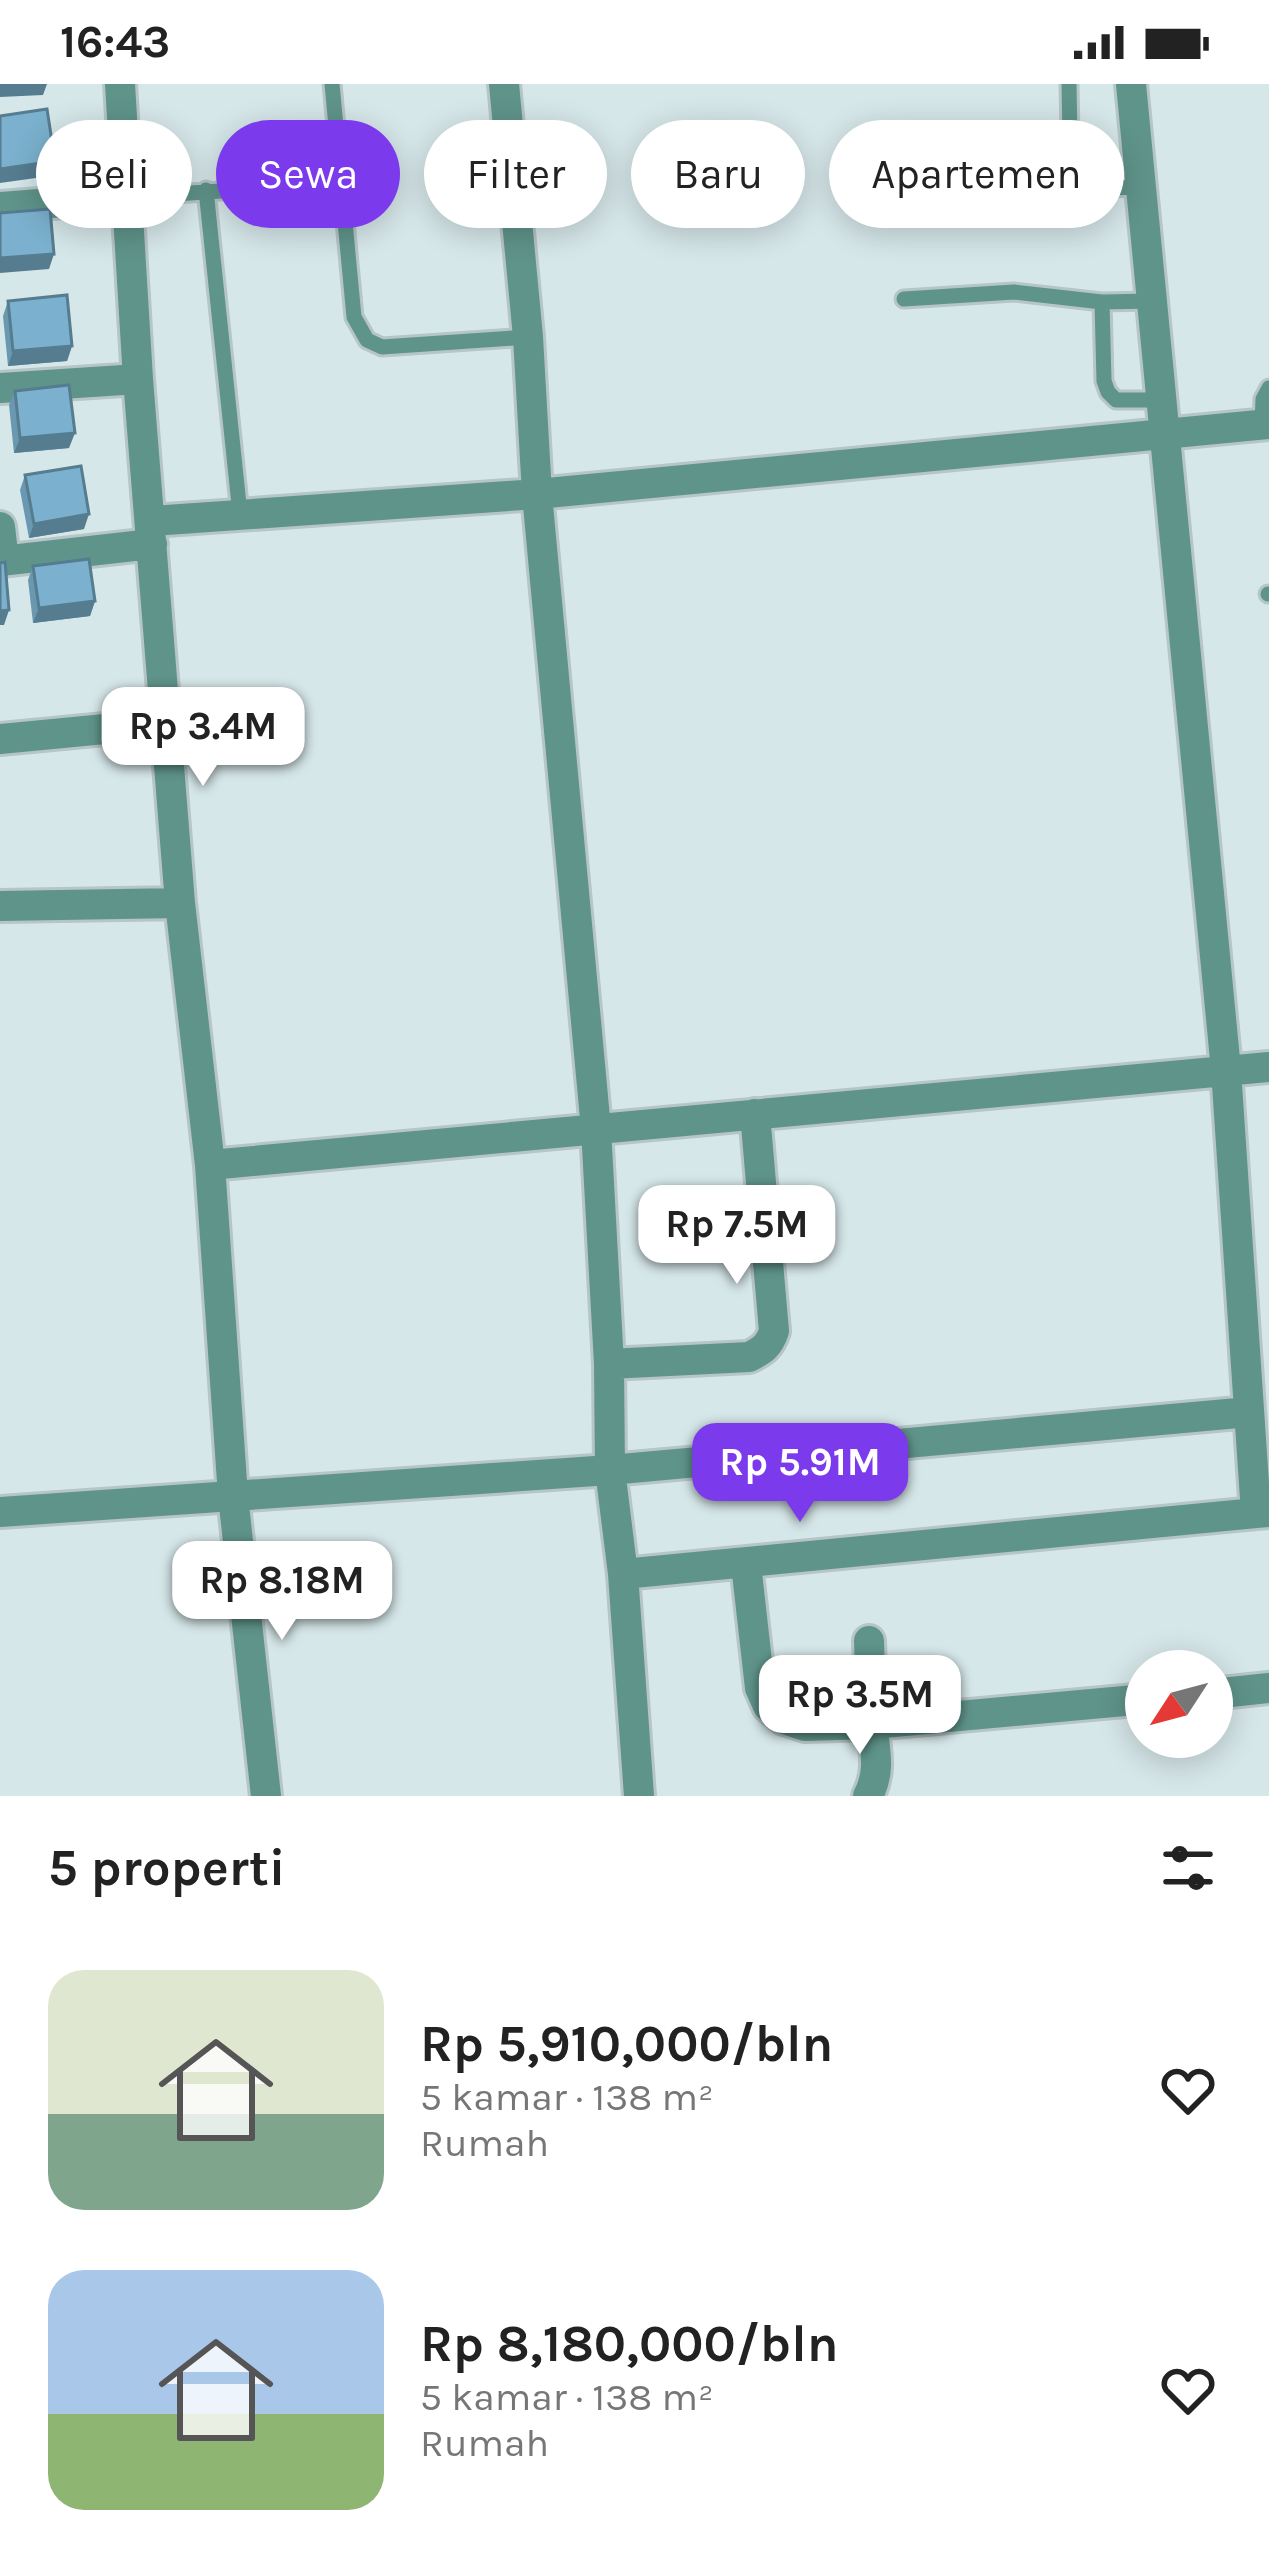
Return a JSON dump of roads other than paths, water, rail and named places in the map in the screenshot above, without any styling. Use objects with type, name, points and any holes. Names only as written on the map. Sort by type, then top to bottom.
[{"type":"street","points":[[121,84],[123,120]]},
{"type":"street","points":[[504,84],[596,1129],[610,1470],[623,1574],[639,1796]]},
{"type":"street","points":[[623,1574],[1262,1513],[1249,1412],[1226,1070],[1132,84]]},
{"type":"street","points":[[0,206],[36,203]]},
{"type":"street","points":[[130,228],[180,903],[210,1165],[233,1496],[266,1796]]},
{"type":"street","points":[[0,388],[138,379]]},
{"type":"street","points":[[0,527],[2,561],[240,514],[537,494],[1265,424]]},
{"type":"street","points":[[0,739],[167,724]]},
{"type":"street","points":[[0,906],[180,903]]},
{"type":"street","points":[[210,1165],[1269,1067]]},
{"type":"street","points":[[609,1364],[749,1357],[770,1342],[774,1331],[755,1114]]},
{"type":"street","points":[[0,1512],[610,1470],[1249,1412]]},
{"type":"street","points":[[746,1564],[760,1688],[768,1706],[784,1719],[805,1726],[872,1724],[1125,1702]]},
{"type":"street","points":[[868,1796],[876,1780],[878,1756],[869,1641]]},
{"type":"street","points":[[1233,1692],[1269,1688]]},
{"type":"lane","points":[[332,84],[336,120]]},
{"type":"lane","points":[[1069,84],[1070,120]]},
{"type":"lane","points":[[1124,188],[1142,187]]},
{"type":"lane","points":[[192,191],[216,189]]},
{"type":"lane","points":[[206,190],[240,514]]},
{"type":"lane","points":[[347,228],[354,317],[367,340],[382,347],[528,337]]},
{"type":"lane","points":[[904,298],[1014,292],[1102,302],[1152,301]]},
{"type":"lane","points":[[1102,302],[1108,392],[1115,400],[1162,400]]},
{"type":"lane","points":[[1265,424],[1263,399],[1269,388]]}]
